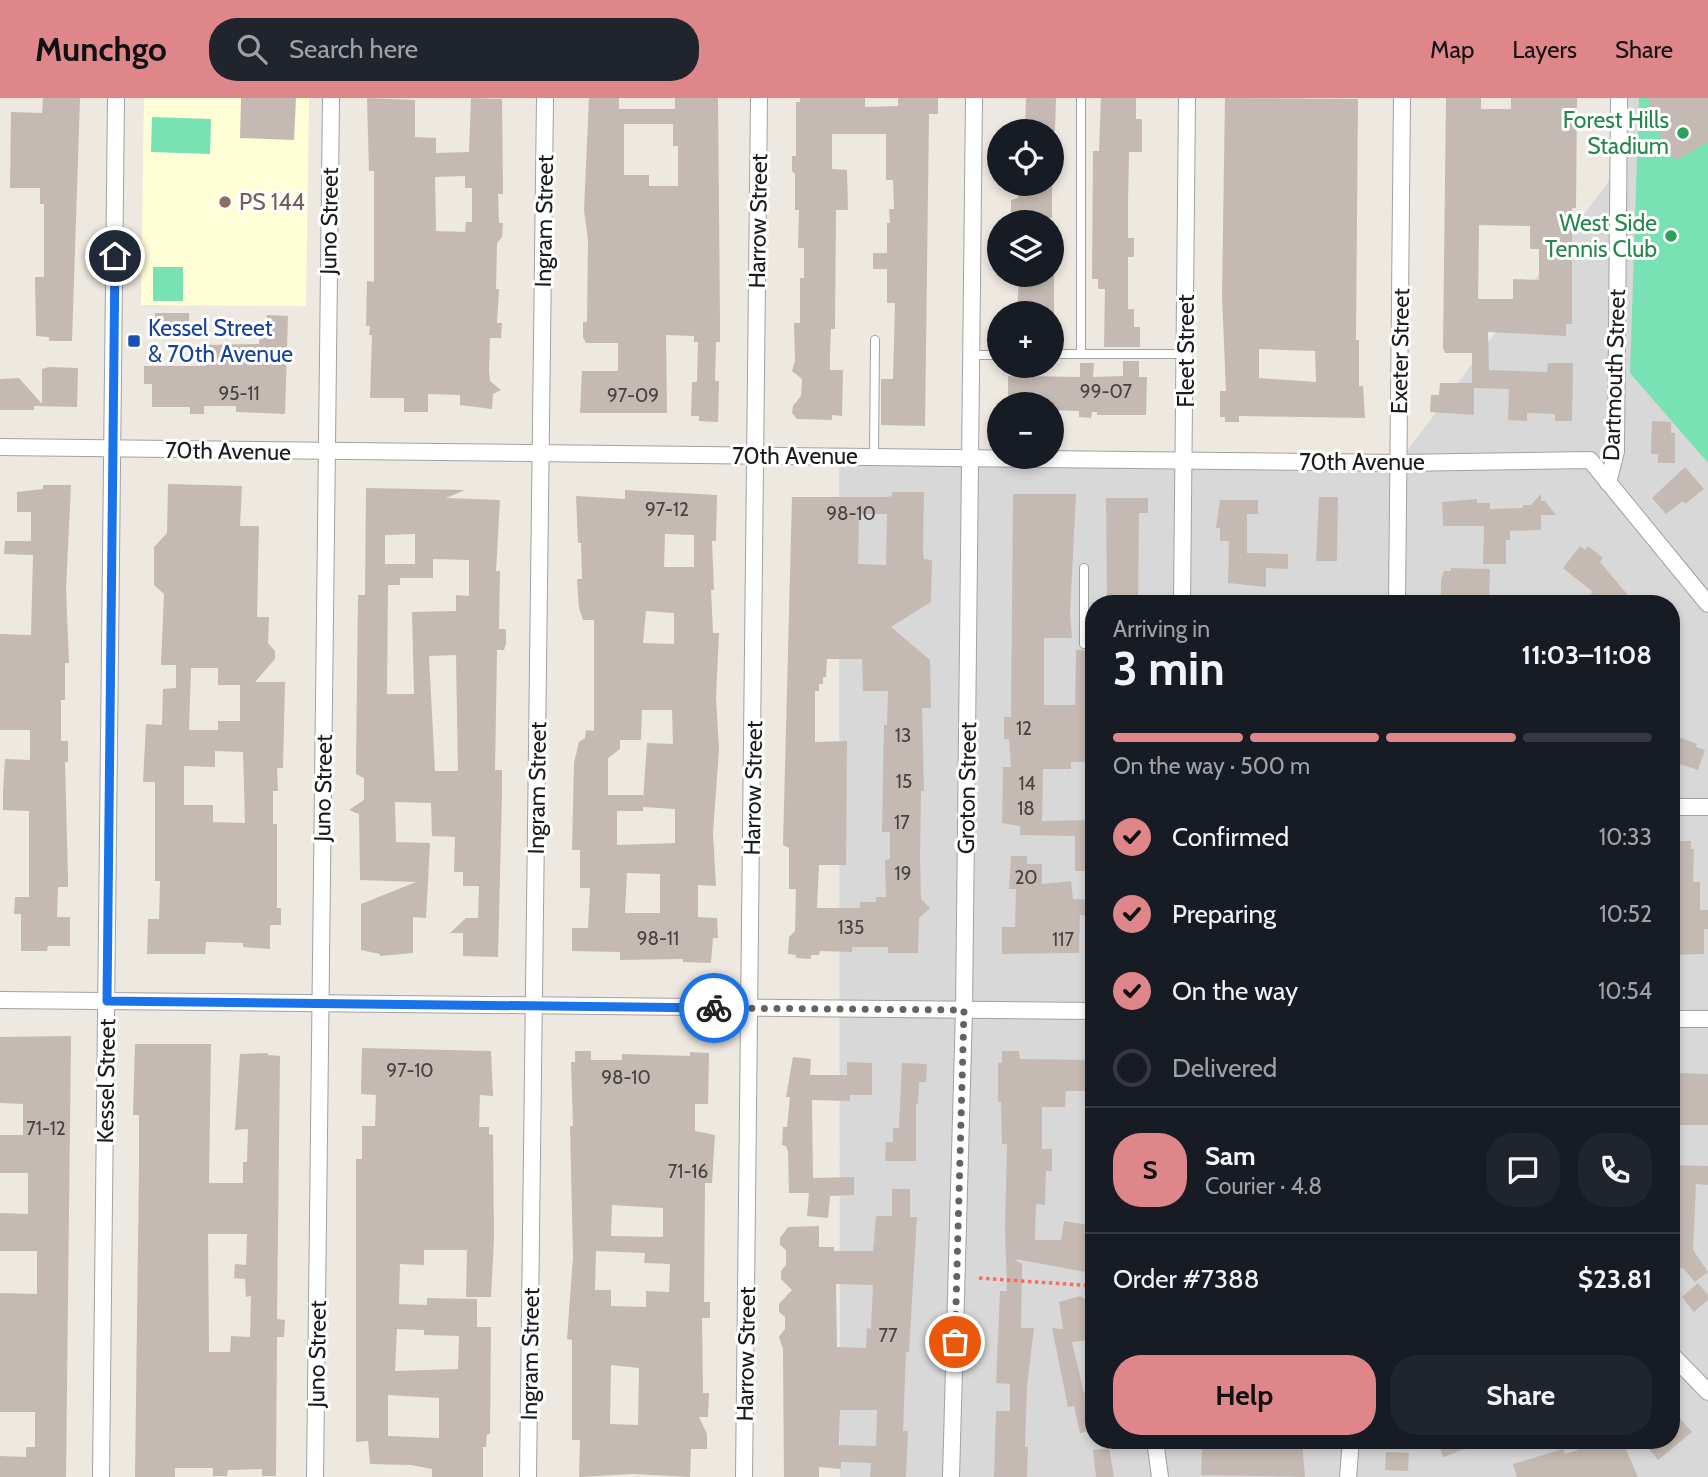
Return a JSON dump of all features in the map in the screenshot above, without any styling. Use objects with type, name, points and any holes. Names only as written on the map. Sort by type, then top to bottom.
[{"type":"street","name":"Kessel Street","points":[[101,1477],[116,98]]},
{"type":"street","name":"Juno Street","points":[[315,1477],[331,98]]},
{"type":"street","name":"Ingram Street","points":[[528,1477],[545,98]]},
{"type":"street","name":"Harrow Street","points":[[744,1477],[760,98]]},
{"type":"street","name":"Groton Street","points":[[951,1477],[964,1010],[974,98]]},
{"type":"street","name":"Fleet Street","points":[[1182,595],[1187,98]]},
{"type":"street","name":"Exeter Street","points":[[1397,595],[1402,98]]},
{"type":"street","name":"Dartmouth Street","points":[[1608,483],[1616,451],[1619,98]]},
{"type":"street","name":"70th Avenue","points":[[0,447],[1398,463],[1590,460]]},
{"type":"street","name":"Dartmouth Street","points":[[1590,460],[1708,604]]},
{"type":"street","points":[[1680,807],[1708,807]]},
{"type":"street","points":[[0,1000],[1085,1011]]},
{"type":"street","points":[[1680,1019],[1708,1019]]},
{"type":"street","points":[[1680,1363],[1708,1392]]},
{"type":"street","points":[[1156,1449],[1160,1477]]},
{"type":"street","points":[[1348,1477],[1350,1449]]},
{"type":"lane","points":[[1080,354],[1081,98]]},
{"type":"lane","points":[[874,456],[875,340]]},
{"type":"lane","points":[[1064,354],[1186,354]]},
{"type":"lane","points":[[971,355],[987,355]]},
{"type":"lane","points":[[1084,568],[1085,644]]},
{"type":"path","points":[[979,1278],[1085,1285]]},
{"type":"shaded area","name":"PS 144","points":[[144,98],[309,98],[306,306],[141,305]]},
{"type":"shaded area","points":[[1619,98],[1708,98],[1708,1477],[840,1477],[839,456],[987,458],[987,469],[1064,469],[1064,459],[1398,463],[1618,169]]},
{"type":"green space","name":"West Side Tennis Club","points":[[1639,98],[1708,98],[1708,463],[1630,373]]},
{"type":"green space","points":[[152,117],[211,119],[210,154],[151,152]]},
{"type":"green space","points":[[153,267],[183,267],[183,301],[153,301]]},
{"type":"building","points":[[43,98],[80,98],[72,341],[49,341],[49,337],[36,336],[35,277],[44,277],[44,204],[40,204],[40,188],[10,188],[11,112],[42,113]]},
{"type":"building","points":[[241,98],[296,98],[294,140],[240,138]]},
{"type":"building","points":[[367,98],[415,100],[415,137],[436,138],[436,153],[469,152],[471,98],[502,99],[503,194],[498,194],[499,223],[503,223],[502,237],[497,243],[496,289],[499,289],[497,323],[502,323],[501,338],[490,338],[489,370],[490,381],[501,390],[493,394],[492,409],[460,405],[460,395],[428,394],[428,412],[404,412],[404,398],[370,398],[372,335],[369,335],[370,326],[366,326],[367,281],[374,282],[374,171],[369,171]],"holes":[[[465,176],[465,188],[472,188],[472,222],[466,222],[465,232],[436,231],[435,177]]]},
{"type":"building","points":[[589,98],[619,98],[619,109],[675,109],[675,98],[718,98],[720,342],[716,342],[715,381],[719,381],[718,422],[699,421],[699,416],[691,416],[692,382],[697,382],[698,342],[694,342],[694,336],[666,335],[667,413],[580,413],[582,371],[618,371],[618,343],[586,343],[583,337],[583,322],[587,322],[588,240],[584,210]],"holes":[[[624,124],[673,124],[673,146],[678,146],[678,186],[649,186],[649,175],[624,175]]]},
{"type":"building","points":[[800,98],[865,98],[865,107],[898,106],[898,98],[938,98],[938,114],[929,114],[925,426],[881,425],[881,379],[893,379],[895,303],[887,303],[887,269],[873,269],[873,253],[887,253],[889,209],[894,209],[893,180],[886,180],[886,134],[832,134],[832,169],[847,170],[848,210],[836,210],[835,329],[831,329],[830,353],[830,370],[843,370],[842,416],[832,415],[832,420],[797,419],[792,413],[793,406],[801,396],[802,379],[792,371],[795,361],[794,323],[800,323],[800,278],[804,278],[804,248],[798,248],[799,210],[795,210],[795,174],[792,171],[792,156],[796,156],[796,102],[800,102]]},
{"type":"building","points":[[1026,98],[1056,98],[1055,119],[1025,119]]},
{"type":"building","points":[[1101,98],[1136,98],[1136,119],[1142,119],[1142,152],[1129,152],[1128,202],[1128,238],[1134,238],[1134,257],[1128,257],[1128,309],[1134,309],[1134,327],[1140,327],[1140,347],[1104,347],[1105,289],[1098,289],[1098,279],[1092,279],[1093,151],[1099,151]]},
{"type":"building","points":[[1225,98],[1358,99],[1356,340],[1359,340],[1359,386],[1363,386],[1365,418],[1239,416],[1239,422],[1225,422],[1225,417],[1220,417],[1220,391],[1226,391],[1222,296]],"holes":[[[1259,349],[1315,351],[1316,382],[1259,378]]]},
{"type":"building","points":[[1446,98],[1481,98],[1481,109],[1511,109],[1511,98],[1577,98],[1576,208],[1572,208],[1572,324],[1566,324],[1566,336],[1488,332],[1489,370],[1547,372],[1548,363],[1573,363],[1572,421],[1555,421],[1555,414],[1527,413],[1527,421],[1508,420],[1509,389],[1474,388],[1474,415],[1430,412],[1431,395],[1439,395],[1440,383],[1472,383],[1472,353],[1445,353]],"holes":[[[1479,225],[1530,226],[1530,249],[1539,249],[1539,280],[1513,279],[1513,299],[1478,299]]]},
{"type":"building","name":"Forest Hills Stadium","points":[[1648,98],[1708,98],[1708,142],[1675,161],[1654,123]]},
{"type":"building","points":[[1052,196],[1052,210],[1011,210],[1011,200]]},
{"type":"building","points":[[1018,287],[1054,287],[1054,301],[1018,301]]},
{"type":"building","points":[[155,313],[189,313],[189,337],[155,337]]},
{"type":"building","points":[[267,315],[288,316],[285,414],[236,412],[236,406],[204,406],[204,414],[190,414],[190,407],[152,407],[152,384],[144,384],[144,366],[206,366],[206,345],[259,344],[260,331],[267,331]]},
{"type":"building","points":[[1123,361],[1139,361],[1139,377],[1147,377],[1146,415],[1097,415],[1097,412],[1092,412],[1091,418],[1079,417],[1079,411],[1064,410],[1064,392],[1008,392],[1008,378],[1080,377],[1080,363],[1094,363],[1093,377],[1123,376]]},
{"type":"building","points":[[78,368],[77,407],[34,406],[34,410],[0,410],[0,379],[19,378],[42,404],[42,369]]},
{"type":"building","points":[[1652,421],[1671,422],[1671,433],[1675,433],[1675,463],[1658,463],[1658,454],[1651,454]]},
{"type":"building","points":[[1685,467],[1704,489],[1666,514],[1652,498]]},
{"type":"building","points":[[168,484],[242,486],[240,526],[259,526],[257,617],[269,617],[268,643],[275,651],[275,659],[255,682],[285,682],[283,768],[277,768],[278,791],[273,791],[273,824],[277,824],[277,908],[281,908],[281,925],[270,925],[270,949],[243,947],[243,943],[206,942],[205,954],[147,954],[148,919],[159,919],[160,881],[155,881],[155,782],[143,782],[146,724],[162,725],[163,689],[176,688],[176,665],[161,665],[164,594],[154,585],[154,547],[167,533]],"holes":[[[191,668],[218,668],[218,685],[240,685],[240,721],[218,721],[218,730],[189,730]],[[215,751],[243,752],[245,823],[213,822],[213,805],[184,805],[184,766],[215,767]]]},
{"type":"building","points":[[43,485],[71,485],[66,588],[69,663],[65,663],[65,700],[61,700],[61,741],[68,741],[68,762],[65,762],[68,887],[58,887],[57,917],[70,917],[70,946],[48,946],[47,951],[21,951],[21,914],[14,914],[15,897],[29,897],[29,811],[3,810],[3,792],[5,759],[30,760],[30,730],[0,730],[0,634],[31,635],[33,555],[4,554],[5,541],[31,541],[31,512],[17,512],[17,492],[43,489]]},
{"type":"building","points":[[366,488],[465,490],[446,498],[500,500],[496,571],[500,571],[499,629],[506,629],[506,644],[504,650],[497,650],[495,770],[502,770],[498,957],[463,956],[463,933],[450,933],[466,918],[478,918],[479,886],[463,886],[463,872],[454,872],[455,837],[432,836],[431,803],[395,802],[396,842],[430,843],[426,918],[413,917],[413,953],[380,956],[361,950],[361,904],[416,882],[360,880],[359,814],[349,810],[364,800],[364,778],[356,774],[356,766],[358,595],[365,595]],"holes":[[[415,534],[415,564],[385,564],[385,535]],[[433,559],[469,560],[469,596],[456,595],[456,611],[412,612],[414,694],[387,694],[388,585],[400,585],[400,578],[433,578]],[[456,655],[458,771],[435,771],[429,656]]]},
{"type":"building","points":[[625,490],[717,495],[716,541],[712,541],[714,590],[711,590],[713,633],[719,633],[716,697],[719,750],[713,833],[716,886],[698,885],[698,917],[717,918],[718,938],[713,938],[711,963],[683,962],[683,959],[620,960],[620,952],[572,951],[572,928],[588,928],[590,888],[580,888],[580,850],[572,850],[574,763],[579,742],[585,738],[586,730],[594,731],[594,620],[583,620],[579,608],[577,579],[582,579],[576,496],[625,499]],"holes":[[[665,534],[694,535],[694,567],[664,567]],[[646,611],[674,613],[674,644],[643,643]],[[642,710],[672,710],[673,744],[647,743],[643,801],[643,795],[608,795],[608,758],[620,749],[620,740],[641,740]],[[643,807],[675,809],[675,843],[617,845],[617,811],[643,811]],[[627,873],[660,874],[660,913],[625,913]]]},
{"type":"building","points":[[892,492],[924,492],[923,552],[924,559],[932,560],[931,602],[891,627],[930,660],[931,708],[922,708],[924,791],[921,791],[920,859],[921,899],[930,908],[919,918],[918,953],[888,953],[888,947],[852,947],[852,952],[820,951],[819,955],[811,955],[811,959],[796,958],[796,955],[788,954],[789,937],[795,931],[796,889],[789,889],[789,848],[783,845],[792,497],[892,496]],"holes":[[[859,514],[887,514],[886,565],[858,564]],[[827,659],[862,659],[863,691],[888,691],[887,725],[884,725],[882,832],[890,832],[890,859],[885,860],[886,897],[876,897],[876,902],[860,902],[860,908],[817,908],[819,865],[846,865],[847,741],[815,742],[815,691],[819,691],[819,684],[823,684],[823,677],[826,677]]]},
{"type":"building","points":[[1013,494],[1076,494],[1070,614],[1072,638],[1044,638],[1044,705],[1075,705],[1076,650],[1085,651],[1085,762],[1071,762],[1071,769],[1043,769],[1042,821],[1085,820],[1085,871],[1075,871],[1075,836],[1020,835],[1020,826],[1002,823],[1003,767],[1011,767],[1009,739],[1004,739],[1004,717],[1011,717]]},
{"type":"building","points":[[1541,494],[1541,501],[1545,501],[1556,515],[1541,515],[1541,530],[1510,531],[1510,540],[1506,540],[1506,564],[1483,564],[1484,526],[1443,526],[1442,502],[1477,499],[1477,503],[1490,503],[1490,509],[1523,508],[1523,505],[1531,505]]},
{"type":"building","points":[[1319,497],[1338,497],[1337,561],[1316,561]]},
{"type":"building","points":[[1106,498],[1148,498],[1148,513],[1139,513],[1138,595],[1107,595]]},
{"type":"building","points":[[1220,500],[1258,500],[1258,514],[1247,514],[1247,553],[1288,554],[1288,569],[1266,568],[1266,587],[1228,583],[1229,541],[1220,541],[1220,528],[1216,528]]},
{"type":"building","points":[[1580,546],[1585,550],[1588,546],[1603,558],[1600,562],[1627,594],[1590,595],[1593,592],[1563,568]]},
{"type":"building","points":[[1451,568],[1490,569],[1489,595],[1441,595],[1444,571],[1451,571]]},
{"type":"building","points":[[1680,737],[1705,750],[1698,770],[1680,764]]},
{"type":"building","points":[[1680,841],[1691,841],[1691,849],[1694,849],[1693,882],[1700,882],[1700,910],[1708,910],[1708,929],[1704,929],[1704,954],[1680,955]]},
{"type":"building","points":[[1011,856],[1027,856],[1027,864],[1042,864],[1042,884],[1071,881],[1073,899],[1085,900],[1085,915],[1080,915],[1079,953],[1002,954],[1002,927],[1015,927],[1016,889],[1009,889]]},
{"type":"building","points":[[71,1036],[66,1477],[0,1477],[0,1456],[26,1457],[26,1447],[35,1447],[35,1412],[0,1412],[0,1293],[37,1294],[37,1251],[0,1251],[0,1213],[28,1214],[28,1173],[0,1173],[0,1135],[23,1135],[23,1104],[0,1103],[0,1037]]},
{"type":"building","points":[[135,1044],[211,1044],[209,1183],[243,1183],[248,1129],[235,1130],[240,1054],[268,1053],[280,1056],[277,1319],[285,1320],[284,1337],[277,1337],[276,1476],[262,1476],[262,1469],[228,1470],[227,1476],[213,1476],[213,1468],[175,1468],[175,1477],[135,1477],[139,1115],[133,1115]],"holes":[[[208,1234],[247,1234],[246,1265],[235,1264],[234,1278],[245,1279],[246,1297],[251,1296],[250,1337],[231,1336],[230,1352],[209,1352]]]},
{"type":"building","points":[[362,1048],[491,1051],[493,1096],[480,1095],[479,1127],[489,1127],[489,1134],[493,1135],[494,1238],[491,1297],[466,1297],[467,1250],[424,1250],[424,1265],[400,1264],[399,1304],[427,1305],[427,1298],[477,1299],[477,1327],[491,1327],[490,1434],[487,1434],[486,1447],[483,1447],[483,1477],[432,1477],[432,1469],[411,1465],[370,1464],[368,1441],[356,1442],[356,1159],[362,1159],[362,1126],[375,1126],[376,1095],[361,1094]],"holes":[[[397,1329],[424,1330],[424,1335],[459,1336],[458,1369],[395,1371]],[[388,1395],[439,1398],[439,1438],[388,1436]]]},
{"type":"building","points":[[575,1051],[591,1051],[591,1060],[622,1060],[622,1054],[690,1056],[690,1052],[709,1053],[708,1104],[695,1104],[695,1131],[715,1135],[712,1183],[705,1183],[704,1302],[710,1302],[710,1318],[702,1318],[703,1393],[709,1393],[708,1417],[699,1417],[707,1434],[707,1449],[691,1449],[690,1477],[633,1474],[579,1477],[580,1440],[572,1440],[572,1340],[567,1339],[573,1257],[571,1062],[575,1062]],"holes":[[[612,1205],[663,1208],[663,1237],[611,1236]],[[596,1251],[645,1253],[644,1263],[670,1264],[669,1292],[646,1291],[646,1307],[611,1306],[611,1290],[595,1290]],[[611,1365],[639,1368],[638,1425],[610,1424]]]},
{"type":"building","points":[[1002,1051],[1019,1051],[1020,1059],[1085,1060],[1085,1091],[1066,1091],[1065,1107],[1042,1107],[1042,1149],[1052,1149],[1052,1171],[1046,1171],[1045,1205],[1036,1204],[1035,1240],[1061,1240],[1064,1221],[1085,1224],[1085,1272],[1014,1259],[1022,1264],[1021,1328],[1034,1328],[1027,1386],[1027,1477],[994,1477],[996,1411],[1010,1411],[1010,1384],[996,1383],[1000,1291],[1007,1291],[1007,1144],[1002,1144],[1001,1102],[998,1102],[998,1063],[1002,1063]]},
{"type":"building","points":[[793,1057],[811,1059],[810,1075],[847,1075],[847,1062],[872,1063],[872,1095],[850,1095],[850,1101],[812,1100],[813,1178],[854,1177],[854,1195],[830,1196],[828,1218],[807,1216],[809,1193],[789,1193],[788,1151],[786,1146],[782,1145],[783,1127],[787,1127],[790,1097],[786,1097]]},
{"type":"building","points":[[902,1063],[927,1064],[926,1082],[919,1082],[916,1104],[916,1161],[885,1161],[886,1142],[893,1142],[893,1128],[899,1128]]},
{"type":"building","points":[[1680,1073],[1708,1074],[1708,1125],[1680,1125]]},
{"type":"building","points":[[1680,1165],[1708,1166],[1708,1185],[1696,1184],[1693,1250],[1708,1272],[1695,1282],[1680,1268]]},
{"type":"building","points":[[892,1189],[910,1189],[910,1217],[917,1217],[909,1352],[906,1352],[903,1431],[908,1431],[906,1477],[870,1477],[871,1463],[841,1462],[841,1469],[819,1467],[819,1477],[784,1477],[783,1349],[779,1337],[785,1329],[785,1317],[779,1312],[779,1304],[792,1290],[781,1279],[781,1271],[786,1265],[786,1250],[780,1245],[780,1238],[788,1227],[819,1226],[819,1247],[834,1247],[834,1251],[873,1251],[876,1216],[892,1216]],"holes":[[[836,1284],[873,1285],[871,1329],[867,1328],[866,1348],[837,1347]],[[840,1410],[877,1410],[876,1446],[839,1445]]]},
{"type":"building","points":[[1698,1283],[1708,1295],[1708,1300],[1694,1312],[1682,1297]]},
{"type":"building","points":[[1080,1296],[1085,1299],[1085,1341],[1072,1342],[1085,1393],[1085,1432],[1080,1433],[1074,1406],[1068,1407],[1052,1328],[1063,1329],[1059,1302]]},
{"type":"building","points":[[1680,1418],[1692,1432],[1680,1442]]},
{"type":"building","points":[[1109,1449],[1114,1477],[1096,1477],[1093,1450]]},
{"type":"building","points":[[1202,1449],[1303,1449],[1305,1477],[1201,1475]]},
{"type":"building","points":[[1440,1449],[1465,1449],[1443,1457]]},
{"type":"building","points":[[1563,1449],[1565,1454],[1580,1449],[1626,1449],[1638,1477],[1517,1477],[1513,1464]]},
{"type":"building","points":[[1649,1449],[1671,1449],[1658,1460]]},
{"type":"building","points":[[1386,1452],[1409,1453],[1408,1471],[1385,1470]]},
{"type":"way so far","points":[[714,1008],[964,1010],[955,1342]]},
{"type":"place","name":"Forest Hills Stadium","points":[[1683,133]]},
{"type":"place","name":"PS 144","points":[[225,202]]},
{"type":"place","name":"West Side Tennis Club","points":[[1671,236]]},
{"type":"place","name":"Kessel Street & 70th Avenue","points":[[134,341]]},
{"type":"route","points":[[115,256],[107,1001],[714,1008]]}]
